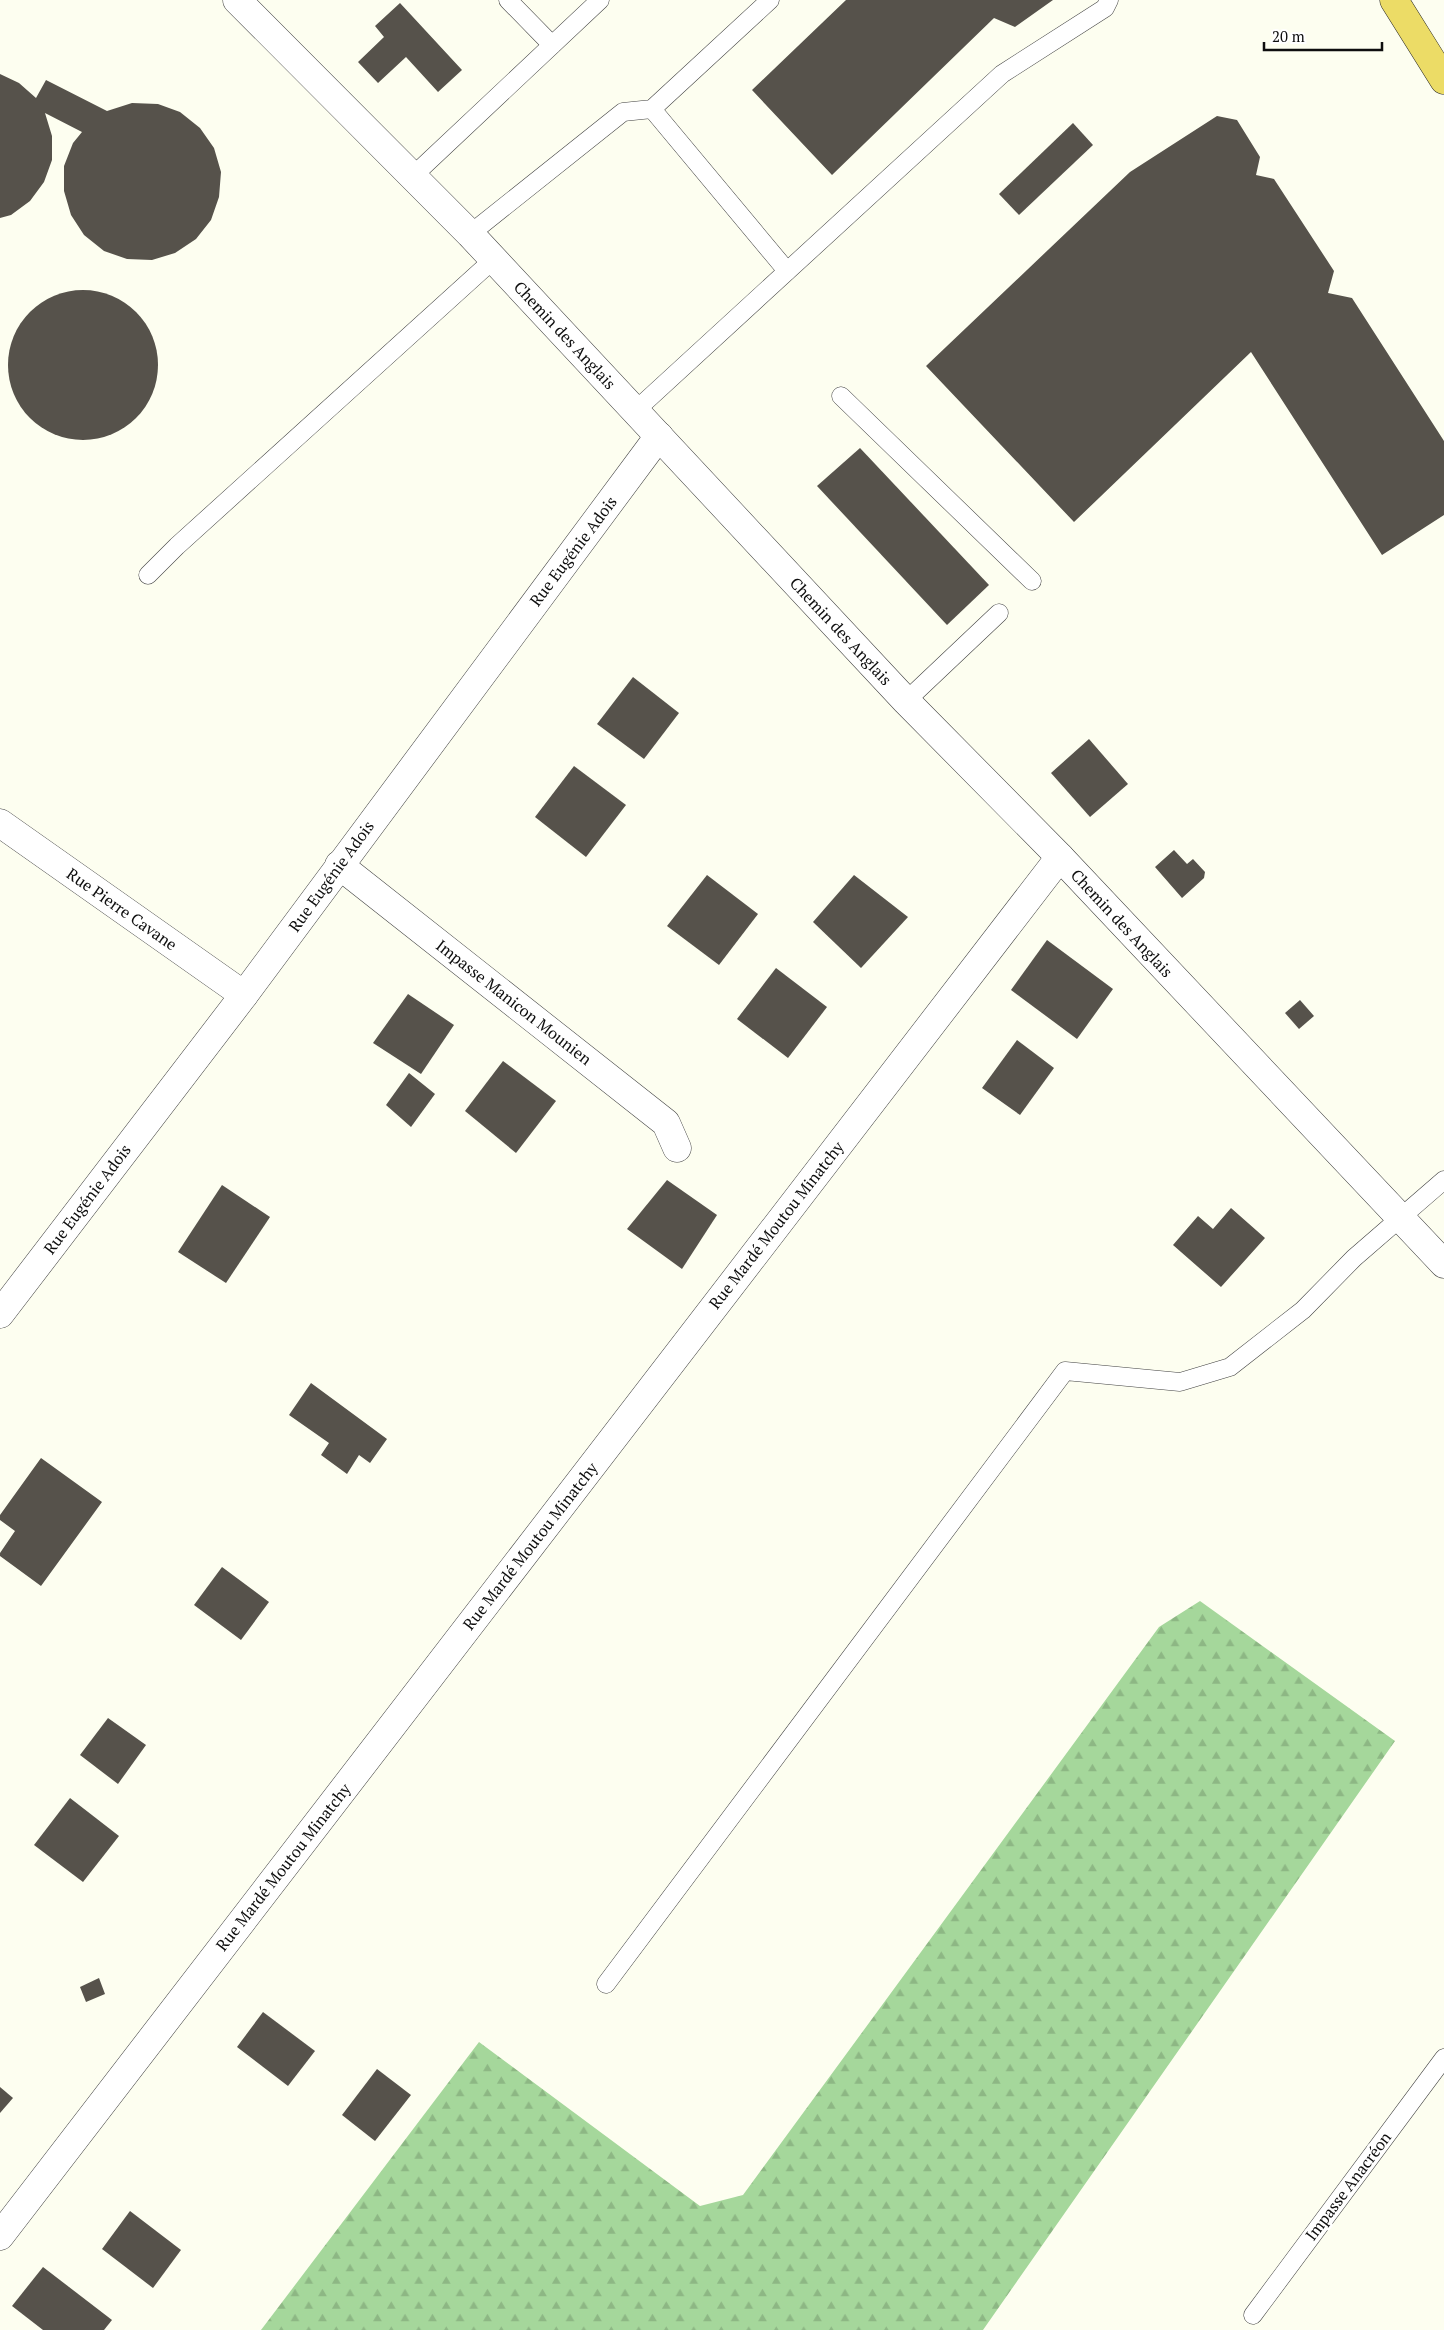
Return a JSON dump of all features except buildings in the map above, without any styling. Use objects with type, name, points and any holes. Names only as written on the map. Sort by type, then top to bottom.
[{"type":"highway","points":[[1385,0],[1442,76]]},
{"type":"highway","points":[[1394,0],[1442,76]]},
{"type":"street","name":"Chemin des Anglais","points":[[237,0],[414,175],[906,701],[1060,856],[1444,1264]]},
{"type":"street","name":"Rue Eugénie Adois","points":[[0,1314],[244,995],[659,436]]},
{"type":"street","name":"Rue Pierre Cavane","points":[[0,823],[244,995]]},
{"type":"street","name":"Rue Mardé Moutou Minatchy","points":[[0,2236],[1060,856]]},
{"type":"street","name":"Impasse Manicon Mounien","points":[[339,865],[666,1123],[677,1148]]},
{"type":"lane","points":[[508,0],[552,45]]},
{"type":"lane","points":[[414,175],[600,0]]},
{"type":"lane","points":[[470,234],[623,112],[652,108],[770,0]]},
{"type":"lane","points":[[635,411],[1002,74],[1105,8],[1109,0]]},
{"type":"lane","points":[[652,108],[787,271]]},
{"type":"lane","points":[[148,575],[177,546],[494,259]]},
{"type":"lane","points":[[842,396],[1032,581]]},
{"type":"lane","points":[[906,701],[999,613]]},
{"type":"lane","points":[[606,1984],[1065,1371],[1180,1382],[1230,1367],[1302,1310],[1354,1258],[1444,1180]]},
{"type":"lane","name":"Impasse Anacréon","points":[[1252,2315],[1444,2058]]},
{"type":"green space","points":[[1200,1601],[1395,1741],[983,2330],[261,2330],[479,2042],[700,2206],[743,2195],[1159,1627]]}]
